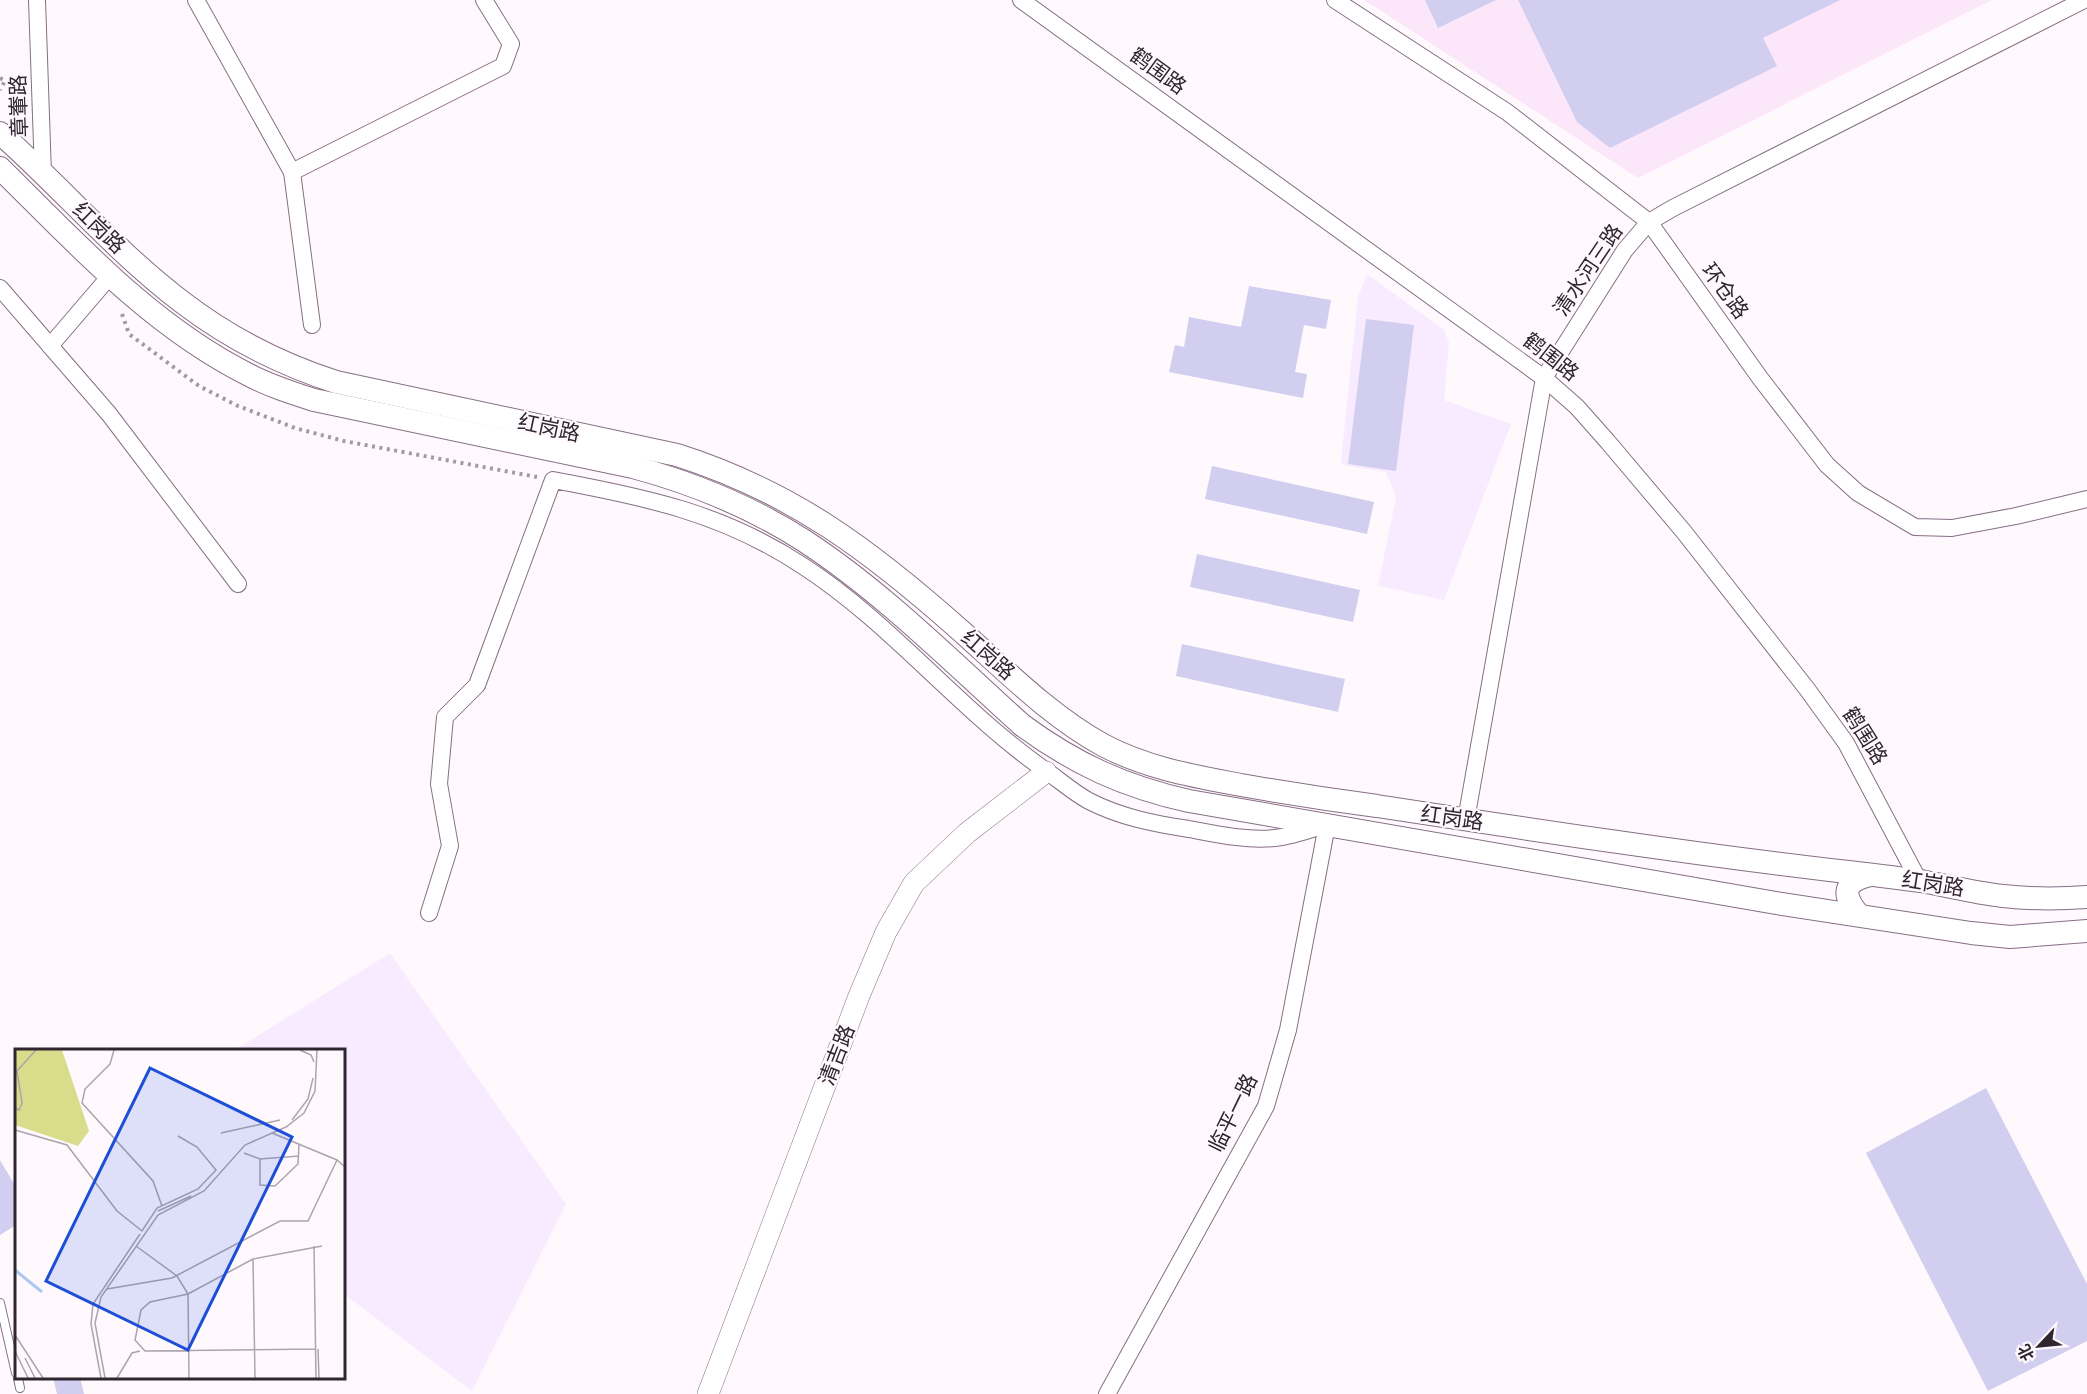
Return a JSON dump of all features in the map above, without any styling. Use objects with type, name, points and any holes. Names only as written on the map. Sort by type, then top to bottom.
[{"type":"main road","name":"红岗路","points":[[0,133],[135,262],[182,302],[241,341],[294,367],[359,387],[677,455],[736,476],[813,515],[872,556],[1058,715],[1097,742],[1158,768],[1197,777],[1466,820],[1777,864],[1919,881],[2000,896],[2046,899],[2087,897]]},
{"type":"main road","name":"红岗路","points":[[0,168],[110,276],[187,338],[230,365],[271,385],[334,405],[633,467],[677,480],[727,499],[804,541],[858,580],[1022,724],[1046,742],[1081,764],[1123,782],[1165,796],[1776,903],[2010,937],[2087,931]]},
{"type":"main road","points":[[1858,915],[1848,899],[1850,883],[1856,878],[1870,875]]},
{"type":"street","name":"章輋路","points":[[37,0],[43,174]]},
{"type":"street","points":[[196,0],[292,172],[312,325]]},
{"type":"street","points":[[292,172],[503,66],[512,44],[484,0]]},
{"type":"street","name":"鹤围路","points":[[1021,0],[1544,378],[1577,407],[1684,532],[1807,689],[1846,743],[1919,881]]},
{"type":"street","name":"环仓路","points":[[1335,0],[1507,112],[1649,222],[1760,378],[1827,465],[1858,493],[1915,527],[1952,528],[2087,499]]},
{"type":"street","name":"清水河三路","points":[[1466,820],[1544,378],[1625,250],[1649,222],[2084,0]]},
{"type":"street","points":[[50,345],[110,276]]},
{"type":"street","points":[[0,288],[109,414],[238,584]]},
{"type":"street","points":[[429,913],[450,846],[439,784],[445,717],[477,685],[553,480],[634,495],[688,510],[721,522],[776,549],[805,567],[867,614],[998,734],[1039,768],[1088,800],[1139,820],[1216,833],[1275,838],[1327,825]]},
{"type":"street","name":"清吉路","points":[[708,1394],[859,996],[886,932],[914,883],[929,867],[976,826],[1046,772]]},
{"type":"street","name":"临平一路","points":[[1107,1394],[1266,1106],[1288,1030],[1327,825]]},
{"type":"lane","points":[[0,1303],[15,1369]]},
{"type":"lane","points":[[18,1379],[20,1389]]},
{"type":"path","points":[[0,78],[5,81],[0,90]]},
{"type":"shaded area","points":[[1364,0],[1992,0],[1638,178]]},
{"type":"shaded area","points":[[1367,274],[1444,330],[1449,342],[1444,400],[1511,424],[1444,600],[1378,586],[1396,497],[1386,472],[1343,465],[1341,460],[1358,297]]},
{"type":"shaded area","points":[[390,953],[566,1204],[472,1391],[345,1295],[345,1049],[237,1049]]},
{"type":"building","points":[[1425,0],[1496,0],[1438,28]]},
{"type":"building","points":[[1518,0],[1840,0],[1763,38],[1777,66],[1610,148],[1577,122]]},
{"type":"building","points":[[1249,286],[1331,300],[1326,329],[1304,325],[1295,372],[1307,374],[1303,398],[1169,372],[1175,345],[1184,347],[1189,317],[1241,327]]},
{"type":"building","points":[[1366,319],[1414,325],[1396,471],[1348,464]]},
{"type":"building","points":[[1212,466],[1374,502],[1367,534],[1205,499]]},
{"type":"building","points":[[1197,554],[1360,590],[1353,622],[1190,587]]},
{"type":"building","points":[[1182,644],[1345,679],[1338,712],[1176,676]]},
{"type":"building","points":[[1986,1088],[2087,1284],[2087,1341],[1988,1391],[1866,1153]]},
{"type":"building","points":[[0,1160],[15,1185],[15,1226],[0,1235]]},
{"type":"building","points":[[53,1379],[80,1379],[84,1394],[57,1394]]}]
